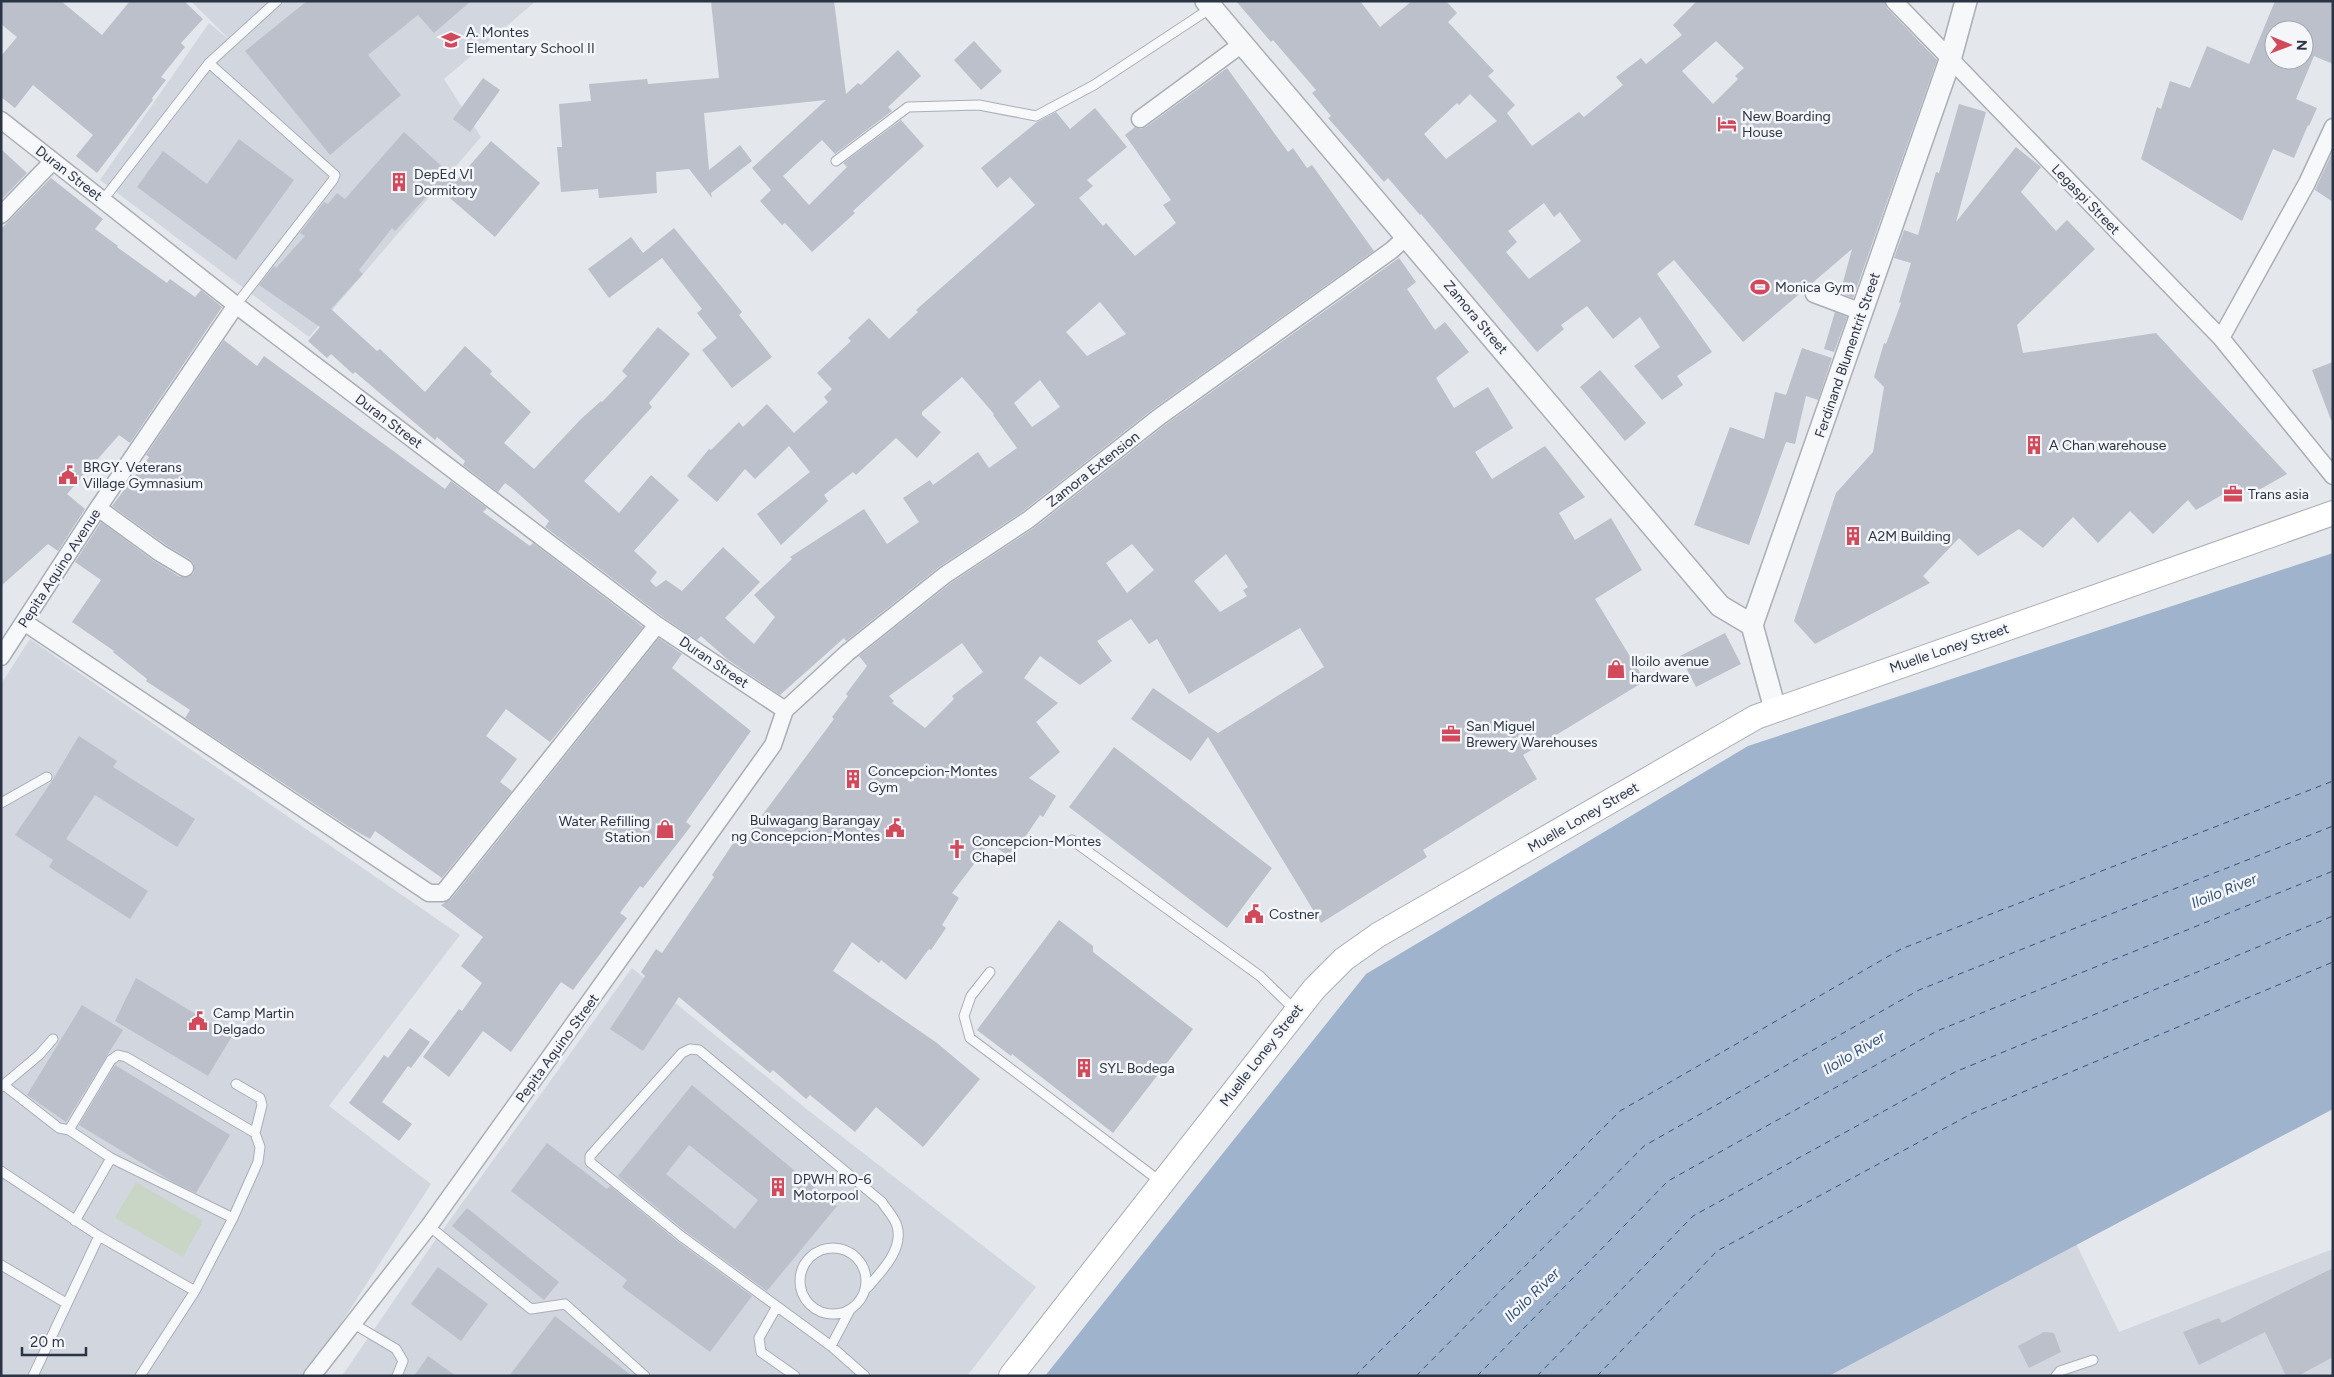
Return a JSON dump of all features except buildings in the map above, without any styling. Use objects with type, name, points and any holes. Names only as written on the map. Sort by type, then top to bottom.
[{"type":"main road","name":"Muelle Loney Street","points":[[1011,1376],[1314,989],[1344,959],[1378,935],[1756,717],[2333,513]]},
{"type":"street","name":"Legaspi Street","points":[[1894,1],[2221,338],[2333,476]]},
{"type":"street","name":"Ferdinand Blumentrit Street","points":[[1752,625],[1950,60],[1966,1]]},
{"type":"street","name":"Zamora Street","points":[[1208,5],[1407,236],[1720,606],[1752,625]]},
{"type":"street","points":[[1140,119],[1242,44]]},
{"type":"street","name":"Duran Street","points":[[1,120],[236,305],[658,625],[785,710]]},
{"type":"street","points":[[2221,338],[2307,183],[2333,127]]},
{"type":"street","points":[[1,216],[53,161]]},
{"type":"street","name":"Zamora Extension","points":[[785,710],[847,653],[945,575],[1028,520],[1159,417],[1384,256],[1407,236]]},
{"type":"street","points":[[1814,294],[1862,312]]},
{"type":"street","name":"Pepita Aquino Avenue","points":[[1,657],[98,508],[236,305]]},
{"type":"street","points":[[98,508],[160,554],[185,568]]},
{"type":"street","points":[[24,622],[429,893],[435,894],[443,892],[658,625]]},
{"type":"street","points":[[1752,625],[1775,710]]},
{"type":"street","name":"Pepita Aquino Street","points":[[312,1376],[429,1226],[773,744],[785,710]]},
{"type":"lane","points":[[103,200],[209,63],[277,1]]},
{"type":"lane","points":[[836,161],[908,107],[979,105],[1036,116],[1094,85],[1208,5]]},
{"type":"lane","points":[[209,63],[335,175],[236,305]]},
{"type":"lane","points":[[1,803],[47,777]]},
{"type":"lane","points":[[1072,840],[1260,976],[1296,1011]]},
{"type":"lane","points":[[990,972],[971,996],[964,1016],[970,1038],[1161,1182]]},
{"type":"lane","points":[[53,1040],[3,1087],[59,1128],[69,1130],[111,1158],[233,1218]]},
{"type":"lane","points":[[865,1376],[831,1346],[776,1308],[681,1236],[590,1162],[592,1151],[682,1053],[690,1049],[699,1050],[882,1202],[897,1226],[898,1243],[886,1266],[867,1288],[858,1304],[850,1310],[832,1314],[823,1312],[808,1302],[800,1284],[804,1266],[809,1258],[825,1249],[844,1250],[852,1254],[864,1269],[867,1288]]},
{"type":"lane","points":[[69,1130],[111,1060],[118,1055],[126,1057],[254,1132]]},
{"type":"lane","points":[[140,1376],[195,1291],[233,1218],[258,1162],[260,1148],[254,1132],[262,1105],[260,1098],[236,1084]]},
{"type":"lane","points":[[75,1221],[111,1158]]},
{"type":"lane","points":[[1,1172],[99,1236],[195,1291]]},
{"type":"lane","points":[[429,1226],[531,1309],[565,1304],[645,1376]]},
{"type":"lane","points":[[33,1376],[99,1236]]},
{"type":"lane","points":[[1,1264],[66,1303]]},
{"type":"lane","points":[[776,1308],[759,1338],[761,1352],[795,1376]]},
{"type":"lane","points":[[831,1346],[850,1310]]},
{"type":"lane","points":[[352,1323],[396,1348],[402,1361],[397,1376]]},
{"type":"lane","points":[[2056,1376],[2060,1371],[2093,1360]]},
{"type":"shaded area","points":[[191,1],[536,1],[444,79],[481,137],[309,337],[100,180],[209,23],[233,43]]},
{"type":"shaded area","name":"Camp Martin Delgado","points":[[30,639],[460,935],[329,1106],[431,1184],[307,1376],[1,1376],[1,684]]},
{"type":"shaded area","points":[[632,968],[809,1111],[1036,1287],[967,1376],[342,1376],[434,1242]]},
{"type":"shaded area","points":[[2064,1219],[2119,1332],[2333,1249],[2333,1376],[1829,1376],[1887,1345]]},
{"type":"green space","points":[[136,1182],[203,1221],[183,1257],[115,1218]]},
{"type":"water","name":"Iloilo River","points":[[2333,553],[2333,1109],[1829,1376],[1045,1376],[1366,974],[1748,746]]},
{"type":"ferry route","points":[[1355,1376],[1620,1111],[1901,949],[2333,781]]},
{"type":"ferry route","points":[[1416,1376],[1644,1146],[1919,990],[2333,826]]},
{"type":"ferry route","points":[[1477,1376],[1668,1181],[1937,1031],[2333,871]]},
{"type":"ferry route","points":[[1537,1376],[1693,1216],[1955,1072],[2333,916]]},
{"type":"ferry route","points":[[1597,1376],[1717,1251],[1973,1113],[2333,962]]},
{"type":"place","name":"A. Montes Elementary School II","points":[[451,40]]},
{"type":"place","name":"New Boarding House","points":[[1727,124]]},
{"type":"place","name":"DepEd VI Dormitory","points":[[399,182]]},
{"type":"place","name":"Monica Gym","points":[[1760,287]]},
{"type":"place","name":"A Chan warehouse","points":[[2034,445]]},
{"type":"place","name":"BRGY. Veterans Village Gymnasium","points":[[68,475]]},
{"type":"place","name":"Trans asia","points":[[2233,494]]},
{"type":"place","name":"A2M Building","points":[[1853,536]]},
{"type":"place","name":"Iloilo avenue hardware","points":[[1616,669]]},
{"type":"place","name":"San Miguel Brewery Warehouses","points":[[1451,734]]},
{"type":"place","name":"Concepcion-Montes Gym","points":[[853,779]]},
{"type":"place","name":"Bulwagang Barangay ng Concepcion-Montes","points":[[895,828]]},
{"type":"place","name":"Water Refilling Station","points":[[665,829]]},
{"type":"place","name":"Concepcion-Montes Chapel","points":[[957,849]]},
{"type":"place","name":"Costner","points":[[1254,914]]},
{"type":"place","name":"Camp Martin Delgado","points":[[198,1021]]},
{"type":"place","name":"SYL Bodega","points":[[1084,1068]]},
{"type":"place","name":"DPWH RO-6 Motorpool","points":[[778,1187]]}]
